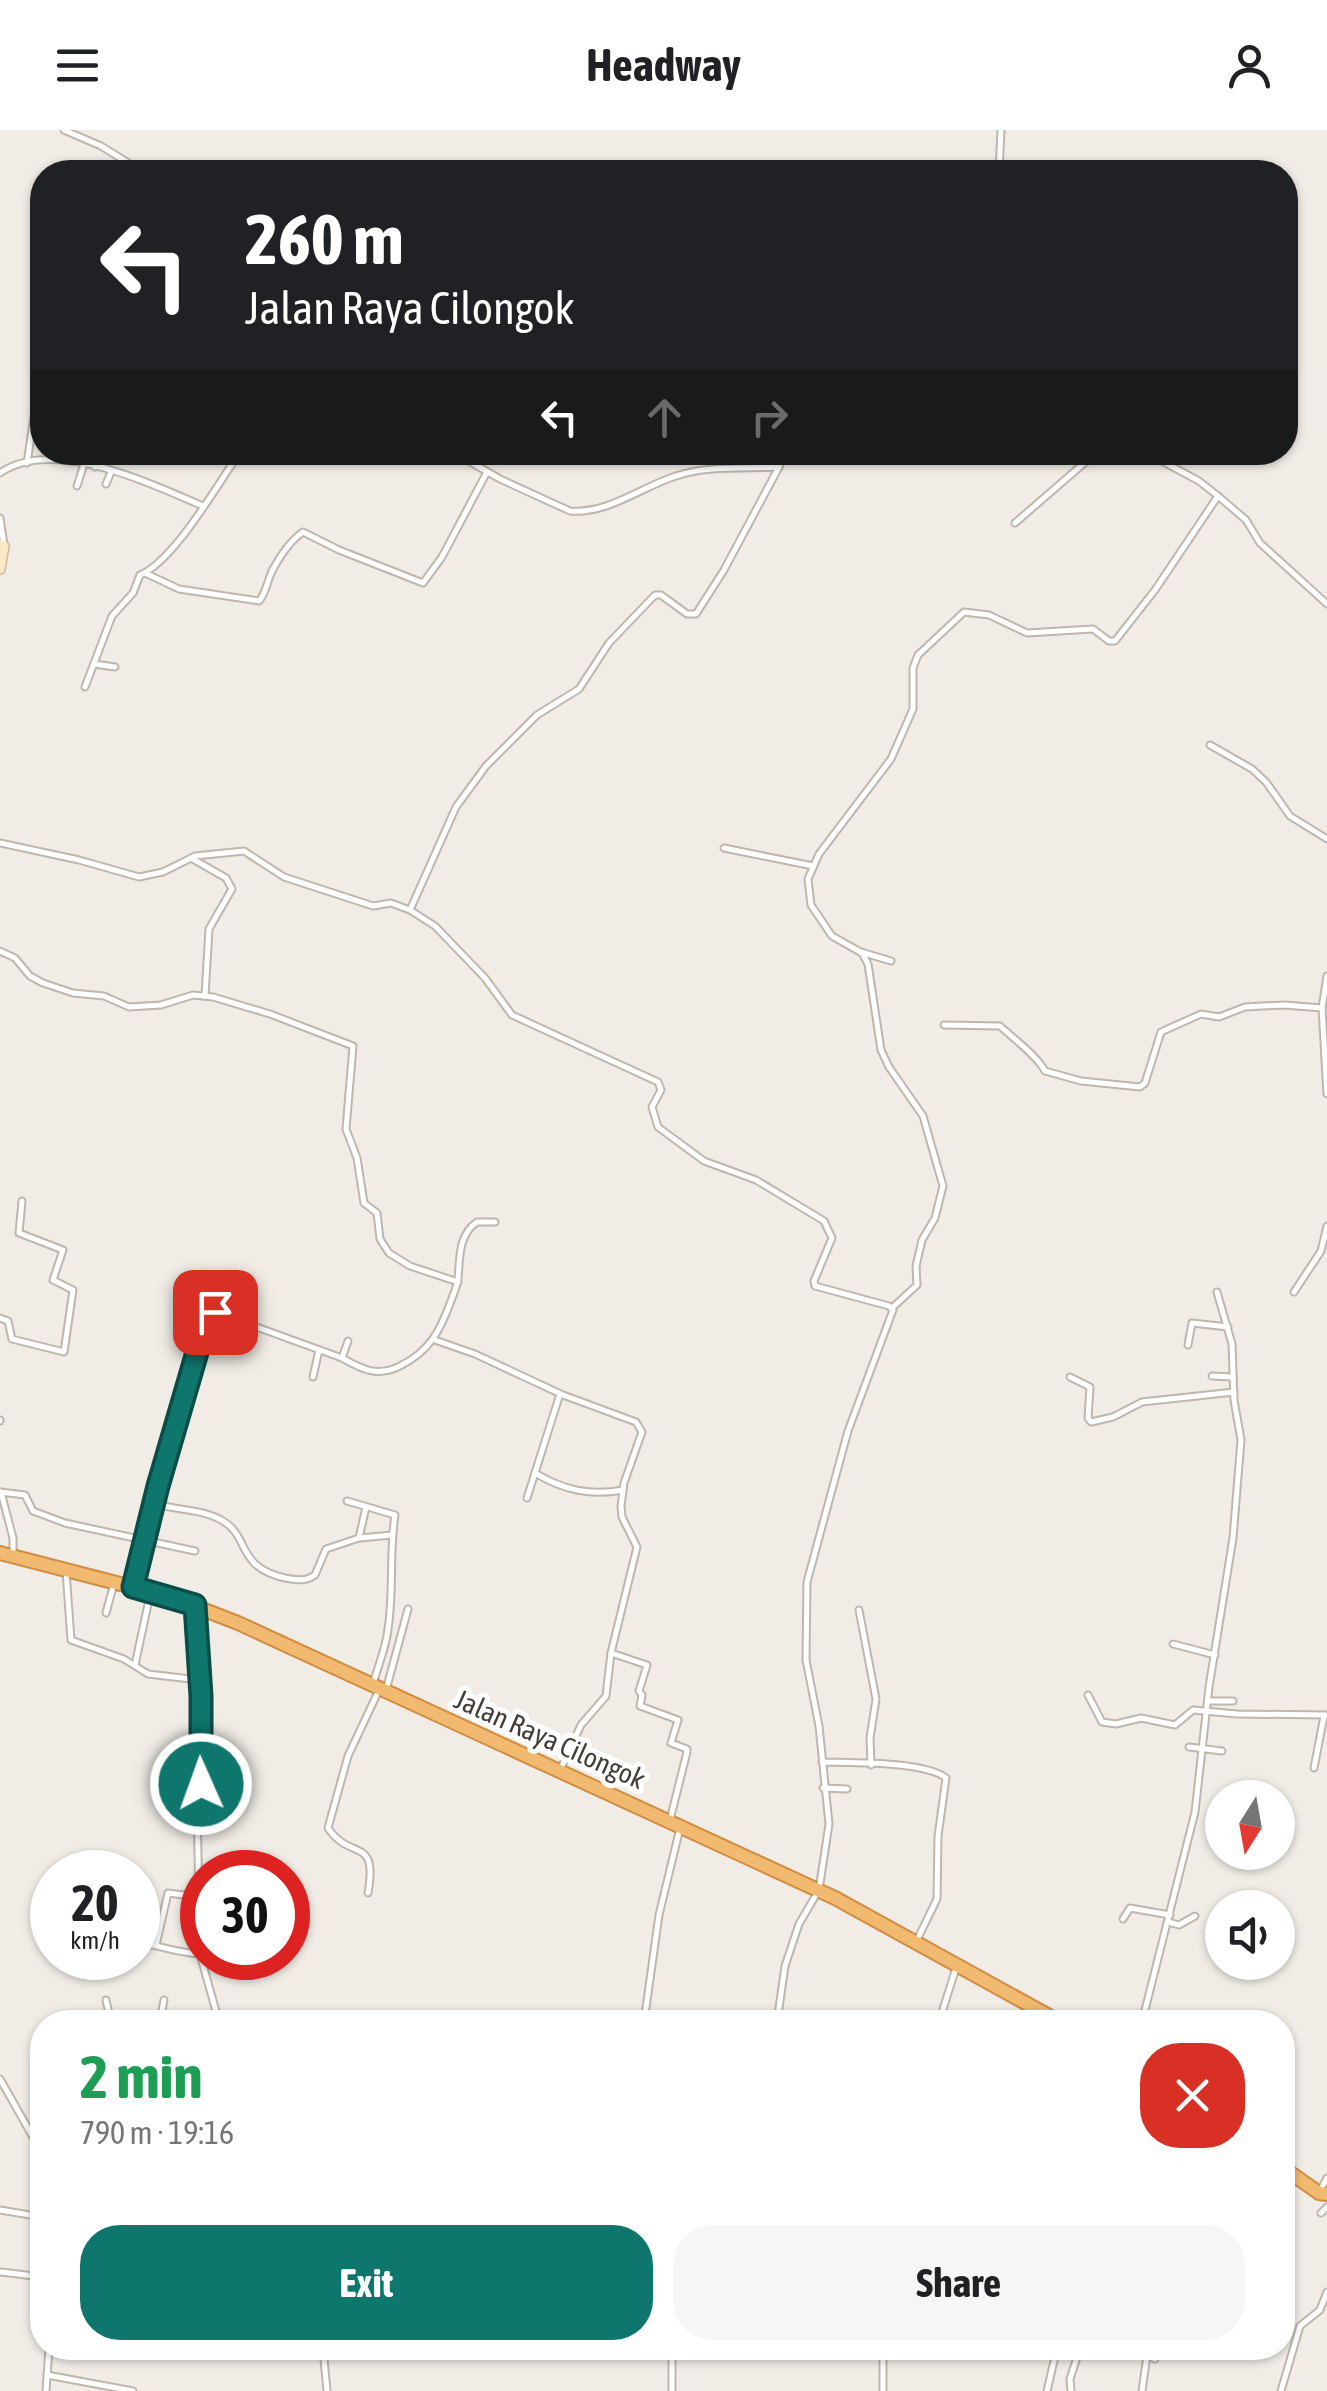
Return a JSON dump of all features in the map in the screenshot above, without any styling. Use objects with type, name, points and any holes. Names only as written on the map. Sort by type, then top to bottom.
[{"type":"highway","name":"Jalan Raya Cilongok","points":[[6,1555],[195,1605],[284,1643],[819,1890],[1038,2010]]},
{"type":"highway","points":[[1295,2176],[1323,2194]]},
{"type":"street","points":[[64,130],[123,160]]},
{"type":"street","points":[[999,160],[1001,130]]},
{"type":"street","points":[[27,463],[30,443]]},
{"type":"street","points":[[0,473],[30,463]]},
{"type":"street","points":[[78,486],[84,465]]},
{"type":"street","points":[[88,465],[145,482],[203,506]]},
{"type":"street","points":[[85,687],[112,616],[133,593],[139,577],[190,527],[231,465]]},
{"type":"street","points":[[410,910],[456,807],[486,766],[536,716],[578,689],[609,643],[655,595],[661,595],[687,614],[696,614],[780,467],[728,468],[678,475],[619,501],[581,512],[570,511],[474,465]]},
{"type":"street","points":[[1016,524],[1082,465]]},
{"type":"street","points":[[1170,465],[1199,481],[1246,520],[1260,543],[1327,604]]},
{"type":"street","points":[[106,484],[111,472]]},
{"type":"street","points":[[145,573],[178,589],[258,601],[264,596],[272,572],[303,532],[423,582],[442,557],[486,472]]},
{"type":"street","points":[[891,961],[858,951],[832,936],[812,906],[808,890],[814,866],[891,759],[913,709],[913,668],[918,655],[964,612],[990,615],[1027,633],[1092,629],[1115,641],[1155,590],[1218,496]]},
{"type":"street","points":[[0,518],[0,569]]},
{"type":"street","points":[[93,664],[115,666]]},
{"type":"street","points":[[1210,745],[1252,769],[1290,816],[1327,839]]},
{"type":"street","points":[[0,843],[78,860],[131,877],[163,872],[190,858],[249,852],[284,877],[373,906],[391,904],[410,910],[435,926],[485,978],[512,1015],[658,1082],[661,1090],[652,1108],[654,1122],[688,1152],[704,1162],[756,1180],[824,1222],[832,1238],[814,1286],[892,1308]]},
{"type":"street","points":[[724,848],[814,866]]},
{"type":"street","points":[[190,858],[226,878],[232,889],[209,929],[205,996]]},
{"type":"street","points":[[0,951],[15,958],[30,976],[74,993],[104,996],[129,1007],[205,996],[270,1014],[354,1048],[346,1129],[357,1158],[365,1205],[378,1213],[380,1239],[398,1260],[458,1282]]},
{"type":"street","points":[[779,2010],[785,1966],[799,1924],[819,1890],[829,1824],[806,1660],[806,1589],[848,1431],[892,1308],[917,1285],[916,1266],[922,1240],[935,1218],[943,1186],[923,1116],[881,1050],[873,981],[868,964],[858,951]]},
{"type":"street","points":[[1327,976],[1322,1008],[1327,1094]]},
{"type":"street","points":[[944,1025],[1000,1026],[1023,1050],[1037,1056],[1045,1072],[1140,1087],[1159,1033],[1194,1016],[1220,1016],[1264,1005],[1322,1008]]},
{"type":"street","points":[[0,1318],[8,1321],[12,1339],[64,1352],[73,1290],[54,1280],[63,1250],[20,1234],[22,1201]]},
{"type":"street","points":[[133,1587],[209,1314],[218,1312],[342,1358],[361,1369],[389,1373],[434,1340],[458,1282],[459,1254],[469,1228],[477,1222],[495,1222]]},
{"type":"street","points":[[1294,1292],[1321,1250],[1327,1226]]},
{"type":"street","points":[[1145,2010],[1196,1812],[1240,1473],[1241,1440],[1232,1344],[1217,1292]]},
{"type":"street","points":[[1188,1345],[1192,1323],[1228,1328]]},
{"type":"street","points":[[434,1340],[636,1422],[642,1432],[623,1490],[622,1517],[636,1546],[611,1653],[606,1696],[581,1725],[560,1770]]},
{"type":"street","points":[[342,1358],[348,1341]]},
{"type":"street","points":[[313,1378],[319,1350]]},
{"type":"street","points":[[1212,1376],[1233,1378]]},
{"type":"street","points":[[1070,1377],[1090,1387],[1088,1418],[1092,1422],[1113,1418],[1142,1402],[1234,1392]]},
{"type":"street","points":[[527,1498],[560,1394]]},
{"type":"street","points":[[535,1473],[577,1491],[623,1490]]},
{"type":"street","points":[[6,1555],[12,1538],[1,1492],[26,1496],[33,1512],[65,1523],[195,1551]]},
{"type":"street","points":[[347,1500],[393,1514],[388,1634],[379,1690]]},
{"type":"street","points":[[153,1504],[223,1521],[258,1567],[303,1581],[313,1578],[326,1549],[359,1538],[392,1535]]},
{"type":"street","points":[[359,1538],[366,1507]]},
{"type":"street","points":[[66,1570],[70,1640],[135,1665],[148,1674],[199,1680]]},
{"type":"street","points":[[106,1613],[114,1583]]},
{"type":"street","points":[[135,1665],[150,1592]]},
{"type":"street","points":[[195,1605],[202,1751],[197,1850]]},
{"type":"street","points":[[368,1893],[370,1861],[363,1852],[333,1836],[328,1827],[348,1756],[379,1690],[408,1609]]},
{"type":"street","points":[[859,1610],[876,1699],[870,1738],[872,1765]]},
{"type":"street","points":[[1173,1644],[1216,1655]]},
{"type":"street","points":[[611,1653],[647,1666],[639,1691],[640,1706],[678,1720],[671,1743],[688,1752],[646,2010]]},
{"type":"street","points":[[1088,1695],[1102,1722],[1110,1724],[1141,1718],[1176,1726],[1190,1711],[1326,1716],[1314,1768]]},
{"type":"street","points":[[1208,1701],[1234,1701]]},
{"type":"street","points":[[1189,1747],[1222,1752]]},
{"type":"street","points":[[822,1762],[936,1772],[946,1778],[938,1836],[937,1899],[916,1943]]},
{"type":"street","points":[[823,1788],[847,1789]]},
{"type":"street","points":[[160,1928],[168,1893],[180,1895]]},
{"type":"street","points":[[1123,1918],[1130,1908],[1178,1925],[1195,1916]]},
{"type":"street","points":[[943,2010],[957,1965]]},
{"type":"street","points":[[207,1980],[216,2010]]},
{"type":"street","points":[[106,2000],[108,2010]]},
{"type":"street","points":[[163,2010],[164,2000]]},
{"type":"street","points":[[1,2082],[30,2132]]},
{"type":"street","points":[[1323,2194],[1327,2178]]},
{"type":"street","points":[[1320,2214],[1327,2207]]},
{"type":"street","points":[[0,2210],[30,2215]]},
{"type":"street","points":[[1,2272],[30,2276]]},
{"type":"street","points":[[1295,2340],[1298,2329],[1320,2310],[1327,2292]]},
{"type":"street","points":[[1312,2316],[1326,2318]]},
{"type":"street","points":[[46,2391],[48,2360]]},
{"type":"street","points":[[324,2360],[327,2391]]},
{"type":"street","points":[[672,2360],[672,2391]]},
{"type":"street","points":[[883,2360],[883,2391]]},
{"type":"street","points":[[1047,2391],[1054,2360]]},
{"type":"street","points":[[1071,2391],[1076,2360]]},
{"type":"street","points":[[1142,2391],[1147,2360]]},
{"type":"street","points":[[1281,2391],[1290,2360]]},
{"type":"street","points":[[47,2375],[134,2391]]},
{"type":"route","points":[[201,1784],[200,1661],[195,1605],[133,1587],[207,1318],[215,1312]]}]
